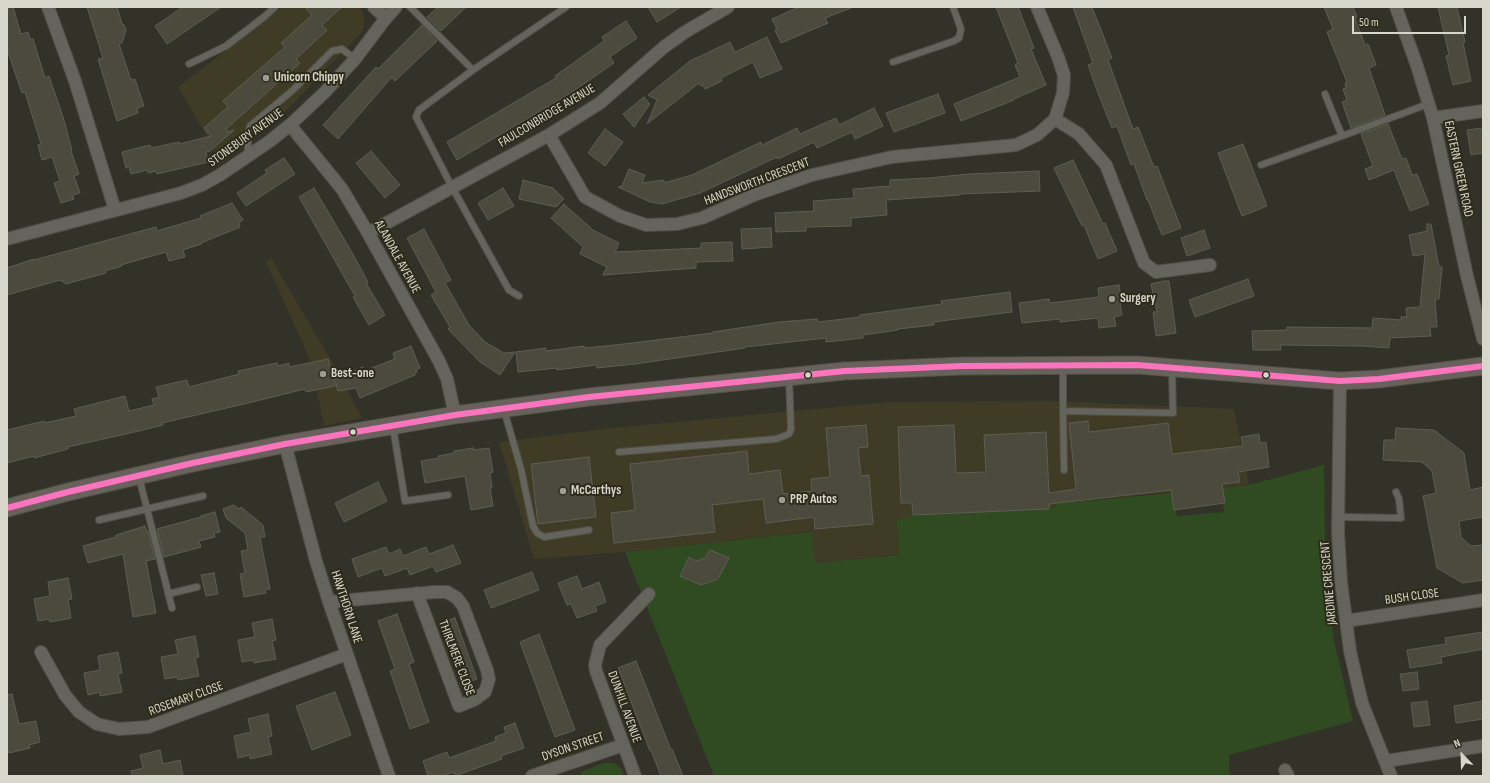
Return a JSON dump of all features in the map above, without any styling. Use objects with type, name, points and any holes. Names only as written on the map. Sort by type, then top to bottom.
[{"type":"street","points":[[48,7],[75,81],[116,210]]},
{"type":"street","points":[[374,7],[386,18]]},
{"type":"street","name":"STONEBURY AVENUE","points":[[7,239],[181,193],[202,185],[248,156],[290,125],[325,92],[355,59],[396,7]]},
{"type":"street","name":"FAULCONBRIDGE AVENUE","points":[[368,233],[548,134],[600,103],[664,47],[684,32],[715,10],[728,7]]},
{"type":"street","points":[[1037,7],[1064,75],[1063,93],[1056,119],[1079,134],[1106,165],[1144,263],[1156,272],[1210,265]]},
{"type":"street","name":"EASTERN GREEN ROAD","points":[[1396,7],[1417,66],[1433,118],[1483,340]]},
{"type":"street","points":[[1433,118],[1483,112]]},
{"type":"street","name":"HANDSWORTH CRESCENT","points":[[548,134],[585,197],[620,216],[646,225],[678,224],[702,218],[754,195],[812,175],[892,156],[1016,145],[1037,135],[1056,119]]},
{"type":"street","name":"ALANDALE AVENUE","points":[[290,125],[342,188],[368,233],[439,361],[446,379],[455,415]]},
{"type":"street","points":[[7,508],[68,492],[285,444],[455,415],[588,397],[846,371],[946,367],[1137,365],[1340,381],[1379,379],[1483,366]]},
{"type":"street","name":"JARDINE CRESCENT","points":[[1340,381],[1339,517],[1341,582],[1346,621],[1350,651],[1362,703],[1391,776]]},
{"type":"street","name":"HAWTHORN LANE","points":[[285,444],[316,561],[389,776]]},
{"type":"street","name":"THIRLMERE CLOSE","points":[[329,602],[435,592],[447,592],[457,598],[463,606],[487,670],[488,679],[485,692],[474,700],[459,706],[417,594]]},
{"type":"street","name":"DUNHILL AVENUE","points":[[635,776],[596,671],[596,657],[600,645],[604,640],[649,594]]},
{"type":"street","name":"BUSH CLOSE","points":[[1346,621],[1483,600]]},
{"type":"street","name":"ROSEMARY CLOSE","points":[[41,652],[65,695],[79,712],[97,724],[119,729],[148,727],[347,654]]},
{"type":"street","name":"DYSON STREET","points":[[532,776],[623,745]]},
{"type":"street","points":[[1386,762],[1483,746]]},
{"type":"lane","points":[[189,64],[226,46],[275,7]]},
{"type":"lane","points":[[410,7],[474,70]]},
{"type":"lane","points":[[519,296],[509,290],[452,187],[416,117],[419,110],[566,7]]},
{"type":"lane","points":[[892,62],[960,38],[960,30],[953,7]]},
{"type":"lane","points":[[248,156],[248,134],[250,126],[293,90],[332,51],[342,49],[355,59]]},
{"type":"lane","points":[[1325,94],[1342,136]]},
{"type":"lane","points":[[1260,166],[1428,104]]},
{"type":"lane","points":[[1063,365],[1064,470]]},
{"type":"lane","points":[[1063,411],[1173,413],[1172,368]]},
{"type":"lane","points":[[619,452],[776,439],[789,434],[791,429],[789,377]]},
{"type":"lane","points":[[504,409],[521,469],[533,526],[537,533],[544,537],[589,530]]},
{"type":"lane","points":[[393,426],[405,501],[448,495]]},
{"type":"lane","points":[[138,476],[172,608]]},
{"type":"lane","points":[[1339,517],[1401,518],[1399,499],[1396,492]]},
{"type":"lane","points":[[99,520],[203,496]]},
{"type":"lane","points":[[168,594],[198,587]]},
{"type":"shaded area","points":[[282,7],[359,7],[362,10],[365,24],[362,32],[277,120],[218,166],[207,136],[178,87]]},
{"type":"shaded area","points":[[271,258],[339,374],[362,418],[324,426],[311,362],[266,261]]},
{"type":"shaded area","points":[[1051,401],[1234,409],[1249,485],[1059,503],[1049,509],[896,520],[900,555],[814,563],[811,532],[625,552],[534,559],[499,442],[603,429],[889,402]]},
{"type":"green space","points":[[1324,465],[1328,598],[1334,641],[1353,721],[1229,755],[1230,776],[714,776],[625,552],[811,532],[815,563],[899,555],[896,520],[913,515],[1049,509],[1059,503],[1173,493],[1177,516],[1224,512],[1222,488],[1249,485]]},
{"type":"green space","points":[[603,763],[614,763],[621,768],[624,776],[582,776],[581,772]]},
{"type":"building","points":[[7,7],[13,7],[21,34],[28,32],[30,39],[33,39],[45,78],[49,76],[63,117],[72,150],[71,151],[79,174],[74,176],[80,193],[73,195],[74,199],[61,203],[54,183],[60,181],[52,157],[42,160],[38,145],[41,144],[25,92],[22,93],[7,49]]},
{"type":"building","points":[[87,7],[117,7],[122,24],[126,30],[122,43],[119,44],[131,80],[135,79],[144,106],[137,108],[138,113],[117,121],[98,59],[103,58]]},
{"type":"building","points":[[183,7],[221,7],[167,44],[155,26]]},
{"type":"building","points":[[305,7],[342,7],[322,25],[327,30],[296,59],[300,63],[226,129],[228,132],[234,130],[210,151],[206,152],[208,162],[157,174],[156,171],[148,173],[147,170],[131,174],[129,167],[126,168],[122,152],[150,145],[151,148],[179,142],[179,144],[211,136],[204,128],[228,107],[223,101],[285,47],[281,43],[312,15]]},
{"type":"building","points":[[438,7],[466,7],[441,31],[427,17]]},
{"type":"building","points":[[648,7],[681,7],[657,22]]},
{"type":"building","points":[[799,7],[851,8],[825,18],[828,23],[781,43],[772,19]]},
{"type":"building","points":[[996,7],[1018,7],[1034,48],[1031,49],[1046,85],[1014,100],[961,121],[954,104],[1020,77],[1015,65],[1018,63]]},
{"type":"building","points":[[1073,7],[1092,7],[1112,58],[1108,60],[1133,129],[1138,127],[1154,167],[1157,166],[1181,228],[1162,235],[1134,164],[1131,165],[1117,126],[1112,128],[1098,93],[1088,65],[1093,63]]},
{"type":"building","points":[[1324,7],[1353,7],[1357,17],[1355,18],[1365,45],[1368,44],[1376,65],[1369,68],[1385,115],[1351,128],[1342,102],[1347,100],[1343,89],[1346,88],[1345,83],[1347,82],[1327,32],[1333,29]]},
{"type":"building","points":[[1438,7],[1457,7],[1465,42],[1463,43],[1471,81],[1453,85],[1446,56],[1449,55]]},
{"type":"building","points":[[626,21],[637,38],[610,57],[614,63],[569,94],[457,160],[447,142],[556,78],[555,76],[604,41],[602,37]]},
{"type":"building","points":[[422,25],[437,41],[395,81],[392,77],[338,139],[323,125],[376,67],[378,69]]},
{"type":"building","points":[[767,37],[782,69],[760,78],[753,62],[721,78],[722,81],[705,89],[703,85],[701,86],[699,83],[647,124],[657,100],[648,95],[690,61],[730,42],[735,52]]},
{"type":"building","points":[[938,94],[945,113],[894,132],[886,113]]},
{"type":"building","points":[[644,97],[650,104],[634,127],[623,114]]},
{"type":"building","points":[[874,108],[883,126],[855,139],[852,132],[817,148],[814,142],[778,159],[777,157],[700,193],[662,204],[650,202],[618,187],[622,186],[629,169],[645,175],[642,183],[664,180],[664,183],[692,175],[761,142],[762,145],[797,128],[800,134],[836,118],[839,125]]},
{"type":"building","points":[[1388,124],[1402,159],[1406,158],[1412,175],[1417,174],[1429,204],[1410,211],[1394,170],[1369,180],[1365,169],[1373,166],[1361,134]]},
{"type":"building","points":[[1483,128],[1483,153],[1471,155],[1467,130]]},
{"type":"building","points":[[605,129],[623,142],[605,166],[588,153]]},
{"type":"building","points":[[1243,144],[1267,206],[1242,216],[1218,153]]},
{"type":"building","points":[[371,151],[400,185],[385,198],[356,163]]},
{"type":"building","points":[[284,158],[295,174],[246,206],[237,193],[267,173],[265,170]]},
{"type":"building","points":[[1073,160],[1103,224],[1105,223],[1117,251],[1098,259],[1084,225],[1082,226],[1054,168]]},
{"type":"building","points":[[1039,171],[1040,191],[960,194],[886,200],[887,215],[851,218],[851,226],[806,227],[806,231],[776,232],[775,213],[814,211],[813,201],[854,198],[853,189],[890,186],[890,180],[969,174]]},
{"type":"building","points":[[523,180],[553,188],[564,199],[556,207],[519,199]]},
{"type":"building","points":[[314,188],[350,249],[368,282],[366,283],[385,315],[369,325],[353,297],[355,296],[299,197]]},
{"type":"building","points":[[503,188],[514,206],[488,220],[478,203]]},
{"type":"building","points":[[232,203],[243,220],[239,223],[240,227],[183,250],[185,257],[169,261],[166,252],[121,265],[122,266],[105,271],[106,273],[66,284],[60,280],[7,295],[7,268],[34,259],[156,227],[157,231],[201,218],[200,216]]},
{"type":"building","points":[[564,204],[593,230],[619,243],[615,252],[701,248],[701,243],[732,242],[733,261],[696,262],[696,268],[603,275],[607,267],[580,254],[583,247],[551,218]]},
{"type":"building","points":[[1427,224],[1431,224],[1439,267],[1442,267],[1439,299],[1435,299],[1437,327],[1430,327],[1431,336],[1390,338],[1389,348],[1361,346],[1280,345],[1281,350],[1253,350],[1252,331],[1287,330],[1287,327],[1372,328],[1373,318],[1401,320],[1401,317],[1407,317],[1406,308],[1420,307],[1425,254],[1413,256],[1409,235],[1427,231]]},
{"type":"building","points":[[771,228],[772,247],[742,249],[741,229]]},
{"type":"building","points":[[424,229],[451,280],[445,283],[469,325],[485,342],[504,353],[515,352],[500,375],[480,362],[448,329],[450,327],[431,295],[436,292],[407,238]]},
{"type":"building","points":[[1204,230],[1210,248],[1187,256],[1181,238]]},
{"type":"building","points":[[1248,279],[1254,296],[1195,317],[1189,300]]},
{"type":"building","points":[[1169,281],[1176,333],[1156,336],[1153,312],[1157,312],[1151,284]]},
{"type":"building","points":[[1119,285],[1122,315],[1114,317],[1116,326],[1099,328],[1098,318],[1060,322],[1060,319],[1022,323],[1019,303],[1049,299],[1050,303],[1099,297],[1098,288]]},
{"type":"building","points":[[1010,292],[1012,312],[934,322],[934,325],[863,335],[863,338],[826,342],[826,338],[745,347],[635,364],[597,368],[596,365],[557,370],[557,368],[518,372],[516,352],[546,348],[546,351],[584,346],[585,348],[624,344],[713,333],[779,322],[817,319],[818,322],[860,317],[860,315],[942,304],[941,301]]},
{"type":"building","points":[[411,346],[420,368],[416,370],[417,372],[415,375],[360,398],[356,388],[338,391],[335,379],[363,367],[364,371],[395,359],[393,353]]},
{"type":"building","points":[[328,359],[335,386],[306,392],[305,389],[162,423],[163,425],[68,447],[68,449],[34,458],[34,456],[7,463],[7,430],[44,421],[45,423],[76,416],[74,409],[125,396],[129,411],[154,405],[152,399],[159,397],[156,387],[187,380],[189,387],[239,374],[238,371],[277,363],[278,366],[289,363],[289,367]]},
{"type":"building","points":[[1088,421],[1089,432],[1168,423],[1172,454],[1243,446],[1241,437],[1259,434],[1260,443],[1266,442],[1269,467],[1238,472],[1240,482],[1222,484],[1225,503],[1174,510],[1171,490],[1049,504],[1049,509],[913,515],[912,503],[901,503],[898,427],[954,425],[956,473],[986,472],[984,435],[1046,432],[1049,493],[1076,489],[1069,423]]},
{"type":"building","points":[[866,425],[868,447],[858,448],[861,476],[869,475],[873,524],[815,529],[814,517],[766,523],[763,499],[712,505],[715,532],[614,543],[611,513],[635,510],[630,464],[747,451],[749,474],[780,470],[783,494],[812,491],[811,479],[830,477],[826,428]]},
{"type":"building","points":[[1396,428],[1434,430],[1464,453],[1470,490],[1483,487],[1483,517],[1459,521],[1461,537],[1471,546],[1483,545],[1483,580],[1463,583],[1437,568],[1423,496],[1436,493],[1432,471],[1422,462],[1383,460],[1384,440],[1395,440]]},
{"type":"building","points":[[473,448],[473,450],[489,448],[493,472],[490,473],[492,488],[490,488],[493,506],[471,510],[465,476],[425,483],[421,461],[439,458],[438,456],[454,453],[454,451]]},
{"type":"building","name":"McCarthys","points":[[589,457],[596,517],[538,524],[531,464]]},
{"type":"building","points":[[378,482],[387,501],[344,522],[335,503]]},
{"type":"building","points":[[234,505],[239,509],[241,507],[263,525],[265,537],[260,537],[270,589],[265,590],[266,593],[244,597],[240,574],[245,573],[241,551],[248,550],[245,533],[226,518],[223,509]]},
{"type":"building","points":[[215,512],[220,532],[214,533],[215,537],[199,541],[201,547],[164,557],[157,529]]},
{"type":"building","points":[[145,526],[147,532],[148,531],[155,559],[146,561],[156,613],[133,617],[123,554],[88,563],[83,546],[116,537],[116,535]]},
{"type":"building","points":[[453,545],[461,563],[436,572],[433,566],[410,575],[407,568],[385,576],[382,568],[358,577],[352,559],[386,547],[389,554],[400,549],[403,556],[426,547],[429,554]]},
{"type":"building","points":[[710,550],[729,558],[718,579],[701,585],[680,576],[689,557],[696,561],[705,558]]},
{"type":"building","points":[[532,572],[539,590],[491,608],[484,590]]},
{"type":"building","points":[[214,573],[218,594],[206,596],[201,575]]},
{"type":"building","points":[[577,576],[582,589],[599,582],[606,602],[595,606],[597,611],[577,618],[571,604],[567,605],[558,583]]},
{"type":"building","points":[[68,578],[72,599],[68,600],[71,618],[50,622],[49,619],[38,621],[34,599],[50,596],[48,582]]},
{"type":"building","points":[[397,614],[414,662],[409,664],[429,722],[410,729],[390,671],[395,669],[378,621]]},
{"type":"building","points":[[455,618],[477,679],[466,683],[444,622]]},
{"type":"building","points":[[272,619],[276,640],[272,641],[276,659],[254,663],[254,660],[242,662],[238,640],[255,637],[252,623]]},
{"type":"building","points":[[1483,632],[1483,649],[1441,657],[1442,663],[1410,668],[1407,650],[1446,644],[1445,638]]},
{"type":"building","points":[[539,634],[575,730],[555,737],[520,642]]},
{"type":"building","points":[[195,636],[199,657],[195,658],[199,676],[178,680],[177,677],[165,679],[161,657],[178,654],[175,640]]},
{"type":"building","points":[[118,652],[122,673],[118,674],[122,692],[100,696],[100,692],[88,695],[84,673],[100,670],[98,656]]},
{"type":"building","points":[[636,661],[671,750],[672,749],[683,776],[661,776],[651,750],[650,751],[618,668]]},
{"type":"building","points":[[1417,672],[1419,689],[1403,691],[1400,674]]},
{"type":"building","points":[[335,692],[351,735],[312,750],[296,706]]},
{"type":"building","points":[[12,694],[19,724],[36,721],[40,742],[29,745],[30,748],[9,753],[7,746],[7,695]]},
{"type":"building","points":[[1427,701],[1430,725],[1414,727],[1411,703]]},
{"type":"building","points":[[1483,701],[1483,719],[1456,723],[1454,706]]},
{"type":"building","points":[[268,714],[272,736],[268,737],[272,754],[250,759],[250,755],[238,758],[234,736],[251,732],[248,719]]},
{"type":"building","points":[[515,723],[524,748],[501,756],[502,759],[455,776],[454,772],[441,776],[428,776],[423,761],[447,752],[449,758],[496,741],[495,737],[506,733],[504,727]]},
{"type":"building","points":[[160,750],[163,764],[180,760],[183,776],[132,776],[131,771],[143,768],[140,755]]},
{"type":"transit line","points":[[7,508],[68,492],[193,463],[285,444],[455,415],[589,397],[845,371],[962,366],[1137,365],[1340,381],[1379,379],[1483,366]]},
{"type":"place","name":"Unicorn Chippy","points":[[266,78]]},
{"type":"place","name":"Surgery","points":[[1112,299]]},
{"type":"place","name":"Best-one","points":[[323,374]]},
{"type":"place","name":"McCarthys","points":[[563,491]]},
{"type":"place","name":"PRP Autos","points":[[782,500]]}]
